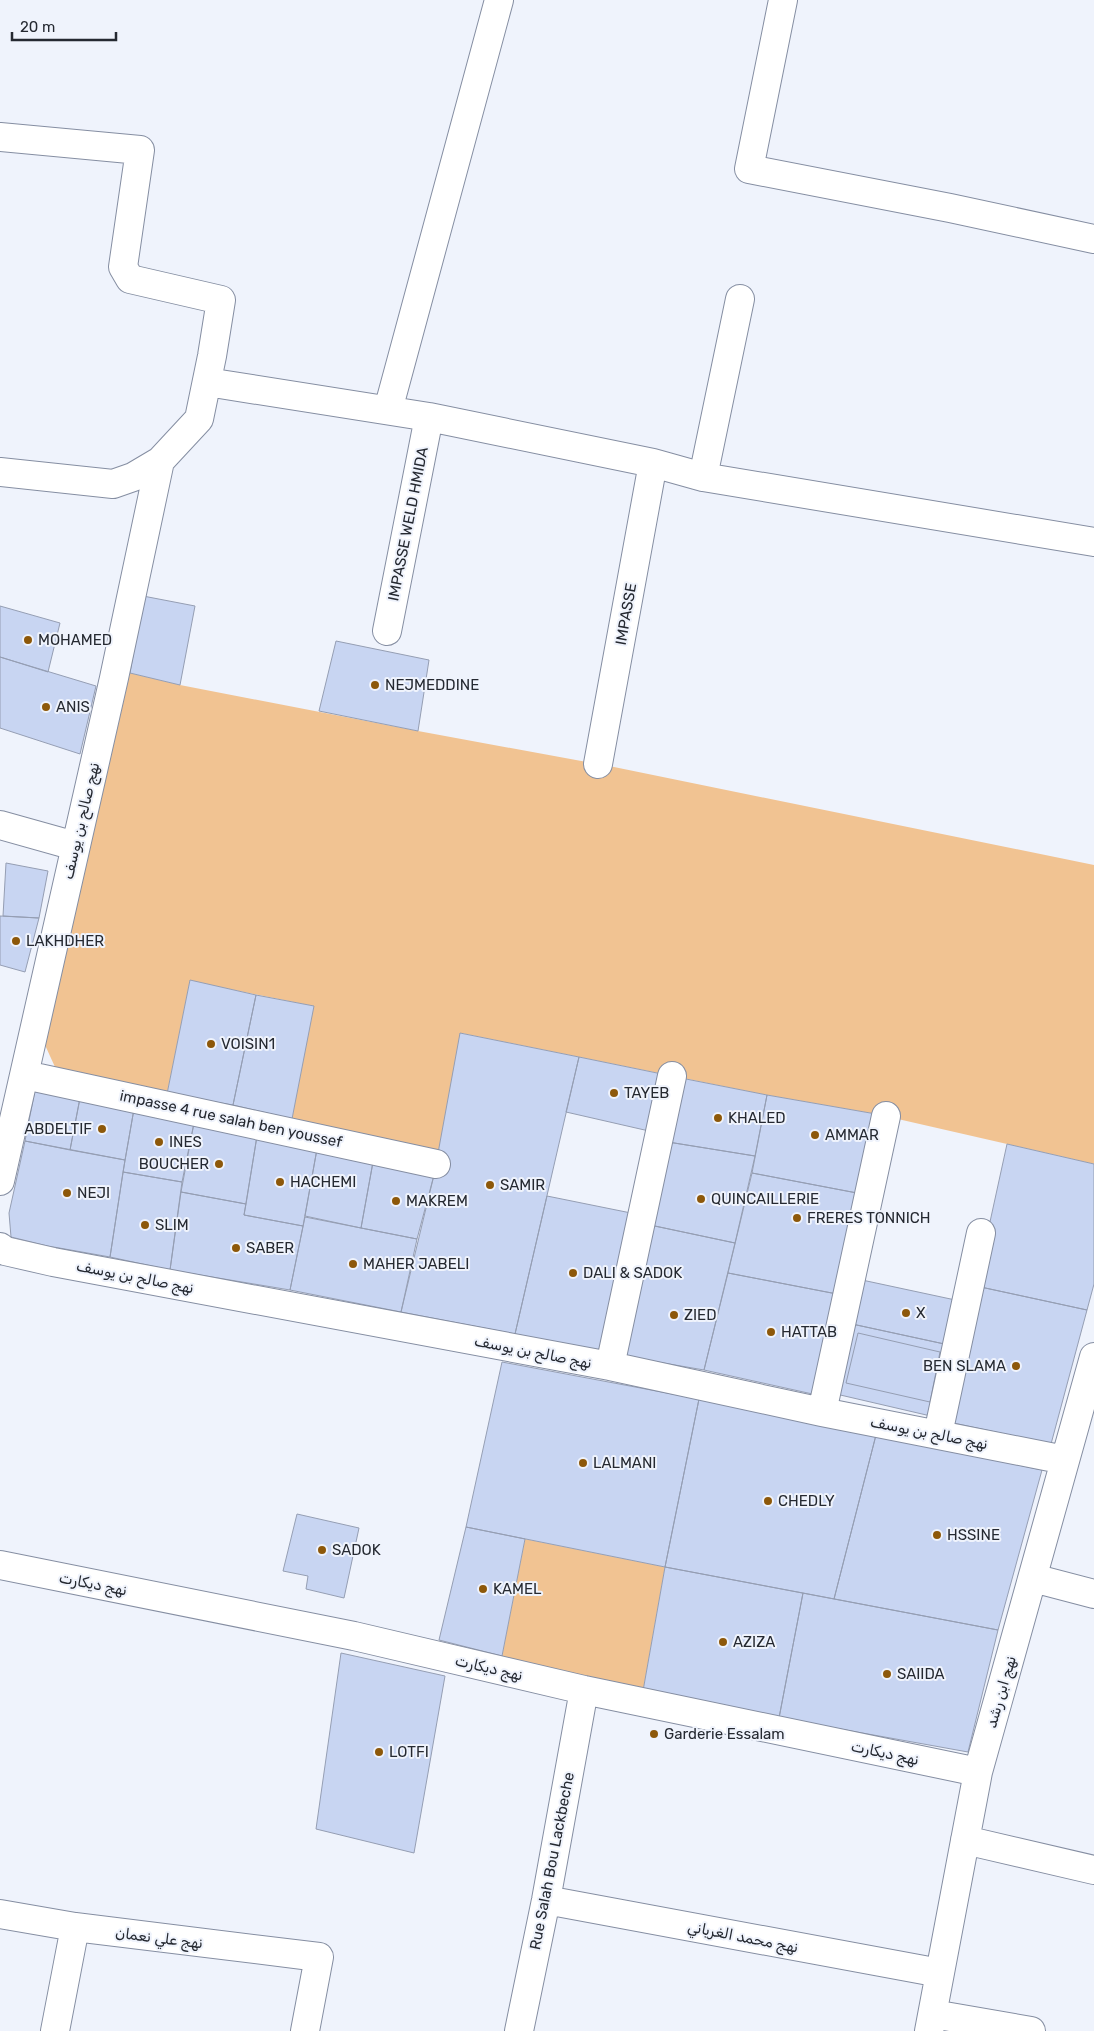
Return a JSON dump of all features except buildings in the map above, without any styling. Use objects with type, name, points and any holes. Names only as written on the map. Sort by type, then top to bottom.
[{"type":"street","points":[[388,410],[499,0]]},
{"type":"street","points":[[783,0],[749,169],[950,208],[1094,239]]},
{"type":"street","points":[[0,137],[140,150],[124,267],[130,279],[221,300],[199,419],[160,461],[133,477],[113,484],[0,472]]},
{"type":"street","points":[[703,477],[740,299]]},
{"type":"street","points":[[207,382],[429,417],[653,463],[703,477],[1094,542]]},
{"type":"street","name":"IMPASSE WELD HMIDA","points":[[387,631],[429,417]]},
{"type":"street","name":"نهج صالح بن يوسف","points":[[0,1181],[114,678],[160,461]]},
{"type":"street","name":"IMPASSE","points":[[598,764],[653,463]]},
{"type":"street","points":[[0,826],[75,846]]},
{"type":"street","name":"impasse 4 rue salah ben youssef","points":[[25,1074],[436,1164]]},
{"type":"street","points":[[610,1366],[672,1076]]},
{"type":"street","points":[[822,1412],[886,1116]]},
{"type":"street","points":[[938,1434],[981,1233]]},
{"type":"street","name":"نهج صالح بن يوسف","points":[[0,1247],[5,1252],[53,1262],[610,1366],[822,1412],[1065,1460]]},
{"type":"street","name":"نهج ابن رشد","points":[[931,2022],[978,1772],[1065,1460],[1084,1431],[1094,1357]]},
{"type":"street","name":"نهج ديكارت","points":[[0,1565],[354,1636],[584,1690],[978,1772]]},
{"type":"street","points":[[1033,1578],[1094,1594]]},
{"type":"street","name":"Rue Salah Bou Lackbeche","points":[[519,2031],[546,1900],[584,1690]]},
{"type":"street","points":[[965,1840],[1094,1870]]},
{"type":"street","name":"نهج محمد الغرياني","points":[[546,1900],[940,1973]]},
{"type":"street","name":"نهج علي نعمان","points":[[0,1914],[75,1927],[319,1957],[306,2031]]},
{"type":"street","points":[[55,2031],[75,1927]]},
{"type":"street","points":[[931,2022],[1031,2031]]},
{"type":"shaded area","points":[[130,673],[180,685],[614,767],[1094,865],[1094,1164],[876,1114],[767,1095],[461,1033],[439,1150],[292,1119],[313,1006],[190,981],[167,1094],[55,1067],[45,1045]]},
{"type":"shaded area","points":[[525,1539],[665,1567],[643,1691],[502,1656]]},
{"type":"place","name":"MOHAMED","points":[[28,640]]},
{"type":"place","name":"NEJMEDDINE","points":[[375,685]]},
{"type":"place","name":"ANIS","points":[[46,707]]},
{"type":"place","name":"LAKHDHER","points":[[16,941]]},
{"type":"place","name":"VOISIN1","points":[[211,1044]]},
{"type":"place","name":"TAYEB","points":[[614,1093]]},
{"type":"place","name":"KHALED","points":[[718,1118]]},
{"type":"place","name":"ABDELTIF","points":[[102,1129]]},
{"type":"place","name":"AMMAR","points":[[815,1135]]},
{"type":"place","name":"INES","points":[[159,1142]]},
{"type":"place","name":"BOUCHER","points":[[219,1164]]},
{"type":"place","name":"HACHEMI","points":[[280,1182]]},
{"type":"place","name":"SAMIR","points":[[490,1185]]},
{"type":"place","name":"NEJI","points":[[67,1193]]},
{"type":"place","name":"QUINCAILLERIE","points":[[701,1199]]},
{"type":"place","name":"MAKREM","points":[[396,1201]]},
{"type":"place","name":"FRERES TONNICH","points":[[797,1218]]},
{"type":"place","name":"SLIM","points":[[145,1225]]},
{"type":"place","name":"SABER","points":[[236,1248]]},
{"type":"place","name":"MAHER JABELI","points":[[353,1264]]},
{"type":"place","name":"DALI & SADOK","points":[[573,1273]]},
{"type":"place","name":"X","points":[[906,1313]]},
{"type":"place","name":"ZIED","points":[[674,1315]]},
{"type":"place","name":"HATTAB","points":[[771,1332]]},
{"type":"place","name":"BEN SLAMA","points":[[1016,1366]]},
{"type":"place","name":"LALMANI","points":[[583,1463]]},
{"type":"place","name":"CHEDLY","points":[[768,1501]]},
{"type":"place","name":"HSSINE","points":[[937,1535]]},
{"type":"place","name":"SADOK","points":[[322,1550]]},
{"type":"place","name":"KAMEL","points":[[483,1589]]},
{"type":"place","name":"AZIZA","points":[[723,1642]]},
{"type":"place","name":"SAIIDA","points":[[887,1674]]},
{"type":"place","name":"Garderie Essalam","points":[[654,1734]]},
{"type":"place","name":"LOTFI","points":[[379,1752]]}]
